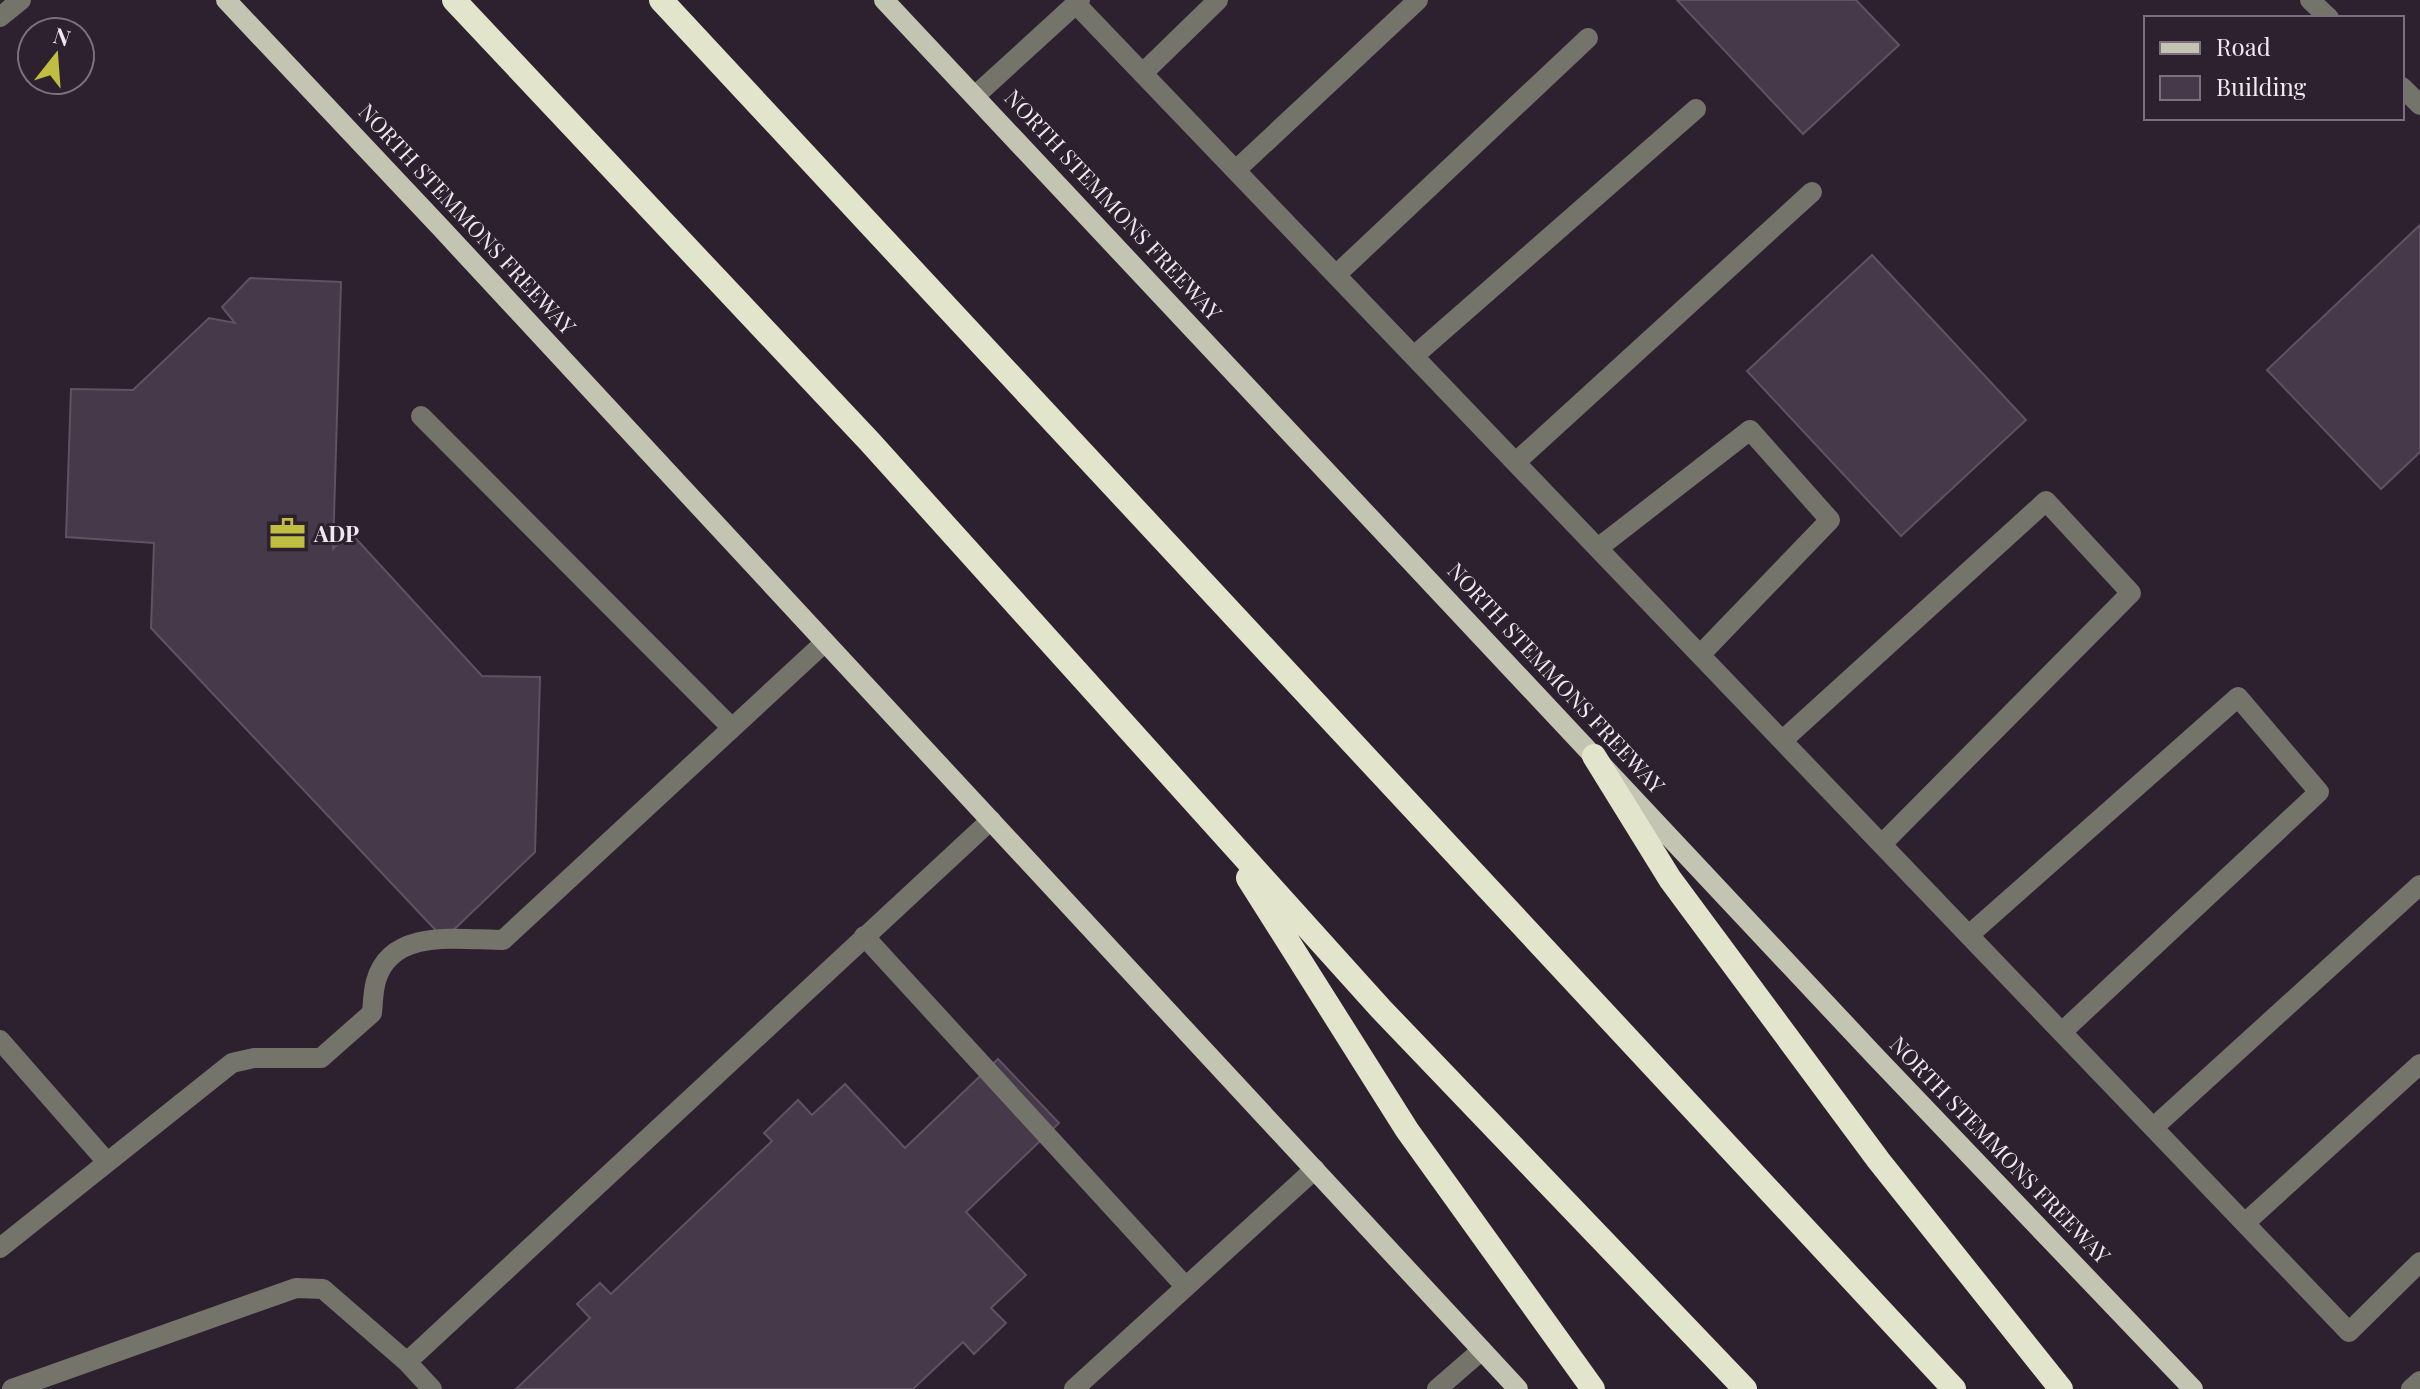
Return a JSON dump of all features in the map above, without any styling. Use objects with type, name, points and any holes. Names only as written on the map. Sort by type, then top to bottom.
[{"type":"highway","points":[[454,0],[870,442],[1381,1009],[1745,1389]]},
{"type":"highway","points":[[661,0],[1954,1389]]},
{"type":"highway","points":[[1594,756],[1670,879],[1698,917],[1879,1161],[2061,1389]]},
{"type":"highway","points":[[1210,819],[1407,1130],[1593,1389]]},
{"type":"main road","name":"NORTH STEMMONS FREEWAY","points":[[226,0],[1518,1389]]},
{"type":"main road","name":"NORTH STEMMONS FREEWAY","points":[[890,2],[1875,1056],[2193,1389]]},
{"type":"lane","points":[[0,17],[21,0]]},
{"type":"lane","points":[[1143,73],[1218,0]]},
{"type":"lane","points":[[1236,170],[1418,0]]},
{"type":"lane","points":[[2310,0],[2327,16]]},
{"type":"lane","points":[[975,96],[1078,2],[2349,1332],[2420,1262]]},
{"type":"lane","points":[[1336,275],[1588,38]]},
{"type":"lane","points":[[2404,89],[2420,105]]},
{"type":"lane","points":[[1414,356],[1696,109]]},
{"type":"lane","points":[[1516,462],[1812,192]]},
{"type":"lane","points":[[421,416],[732,728]]},
{"type":"lane","points":[[1598,548],[1750,430],[1830,520],[1700,655]]},
{"type":"lane","points":[[1783,740],[2046,501],[2131,593],[1882,844]]},
{"type":"lane","points":[[0,1248],[232,1063],[254,1058],[321,1058],[372,1013],[376,980],[384,963],[399,948],[417,941],[503,940],[824,643]]},
{"type":"lane","points":[[1969,935],[2238,697],[2319,792],[2062,1032]]},
{"type":"lane","points":[[407,1362],[991,820]]},
{"type":"lane","points":[[2154,1127],[2420,885]]},
{"type":"lane","points":[[864,936],[1185,1286]]},
{"type":"lane","points":[[0,1040],[107,1162]]},
{"type":"lane","points":[[2245,1223],[2420,1064]]},
{"type":"lane","points":[[1074,1389],[1315,1169]]},
{"type":"lane","points":[[12,1389],[296,1288],[323,1289],[407,1362],[432,1389]]},
{"type":"lane","points":[[1437,1389],[1482,1350]]},
{"type":"lane","points":[[2411,1389],[2420,1381]]},
{"type":"building","points":[[1677,0],[1856,0],[1899,45],[1803,134]]},
{"type":"building","points":[[2420,225],[2420,452],[2381,489],[2267,370]]},
{"type":"building","points":[[1872,255],[2026,420],[1901,536],[1747,371]]},
{"type":"building","points":[[250,278],[341,282],[333,549],[349,531],[482,676],[540,677],[535,852],[444,939],[151,628],[154,543],[66,537],[71,389],[133,390],[209,318],[235,323],[222,307]]},
{"type":"building","points":[[998,1059],[1059,1123],[966,1212],[1026,1275],[991,1308],[1006,1323],[974,1354],[963,1342],[913,1389],[516,1389],[590,1318],[577,1304],[600,1283],[611,1294],[772,1141],[764,1133],[798,1100],[812,1115],[845,1084],[905,1148]]},
{"type":"place","name":"ADP","points":[[288,534]]}]
